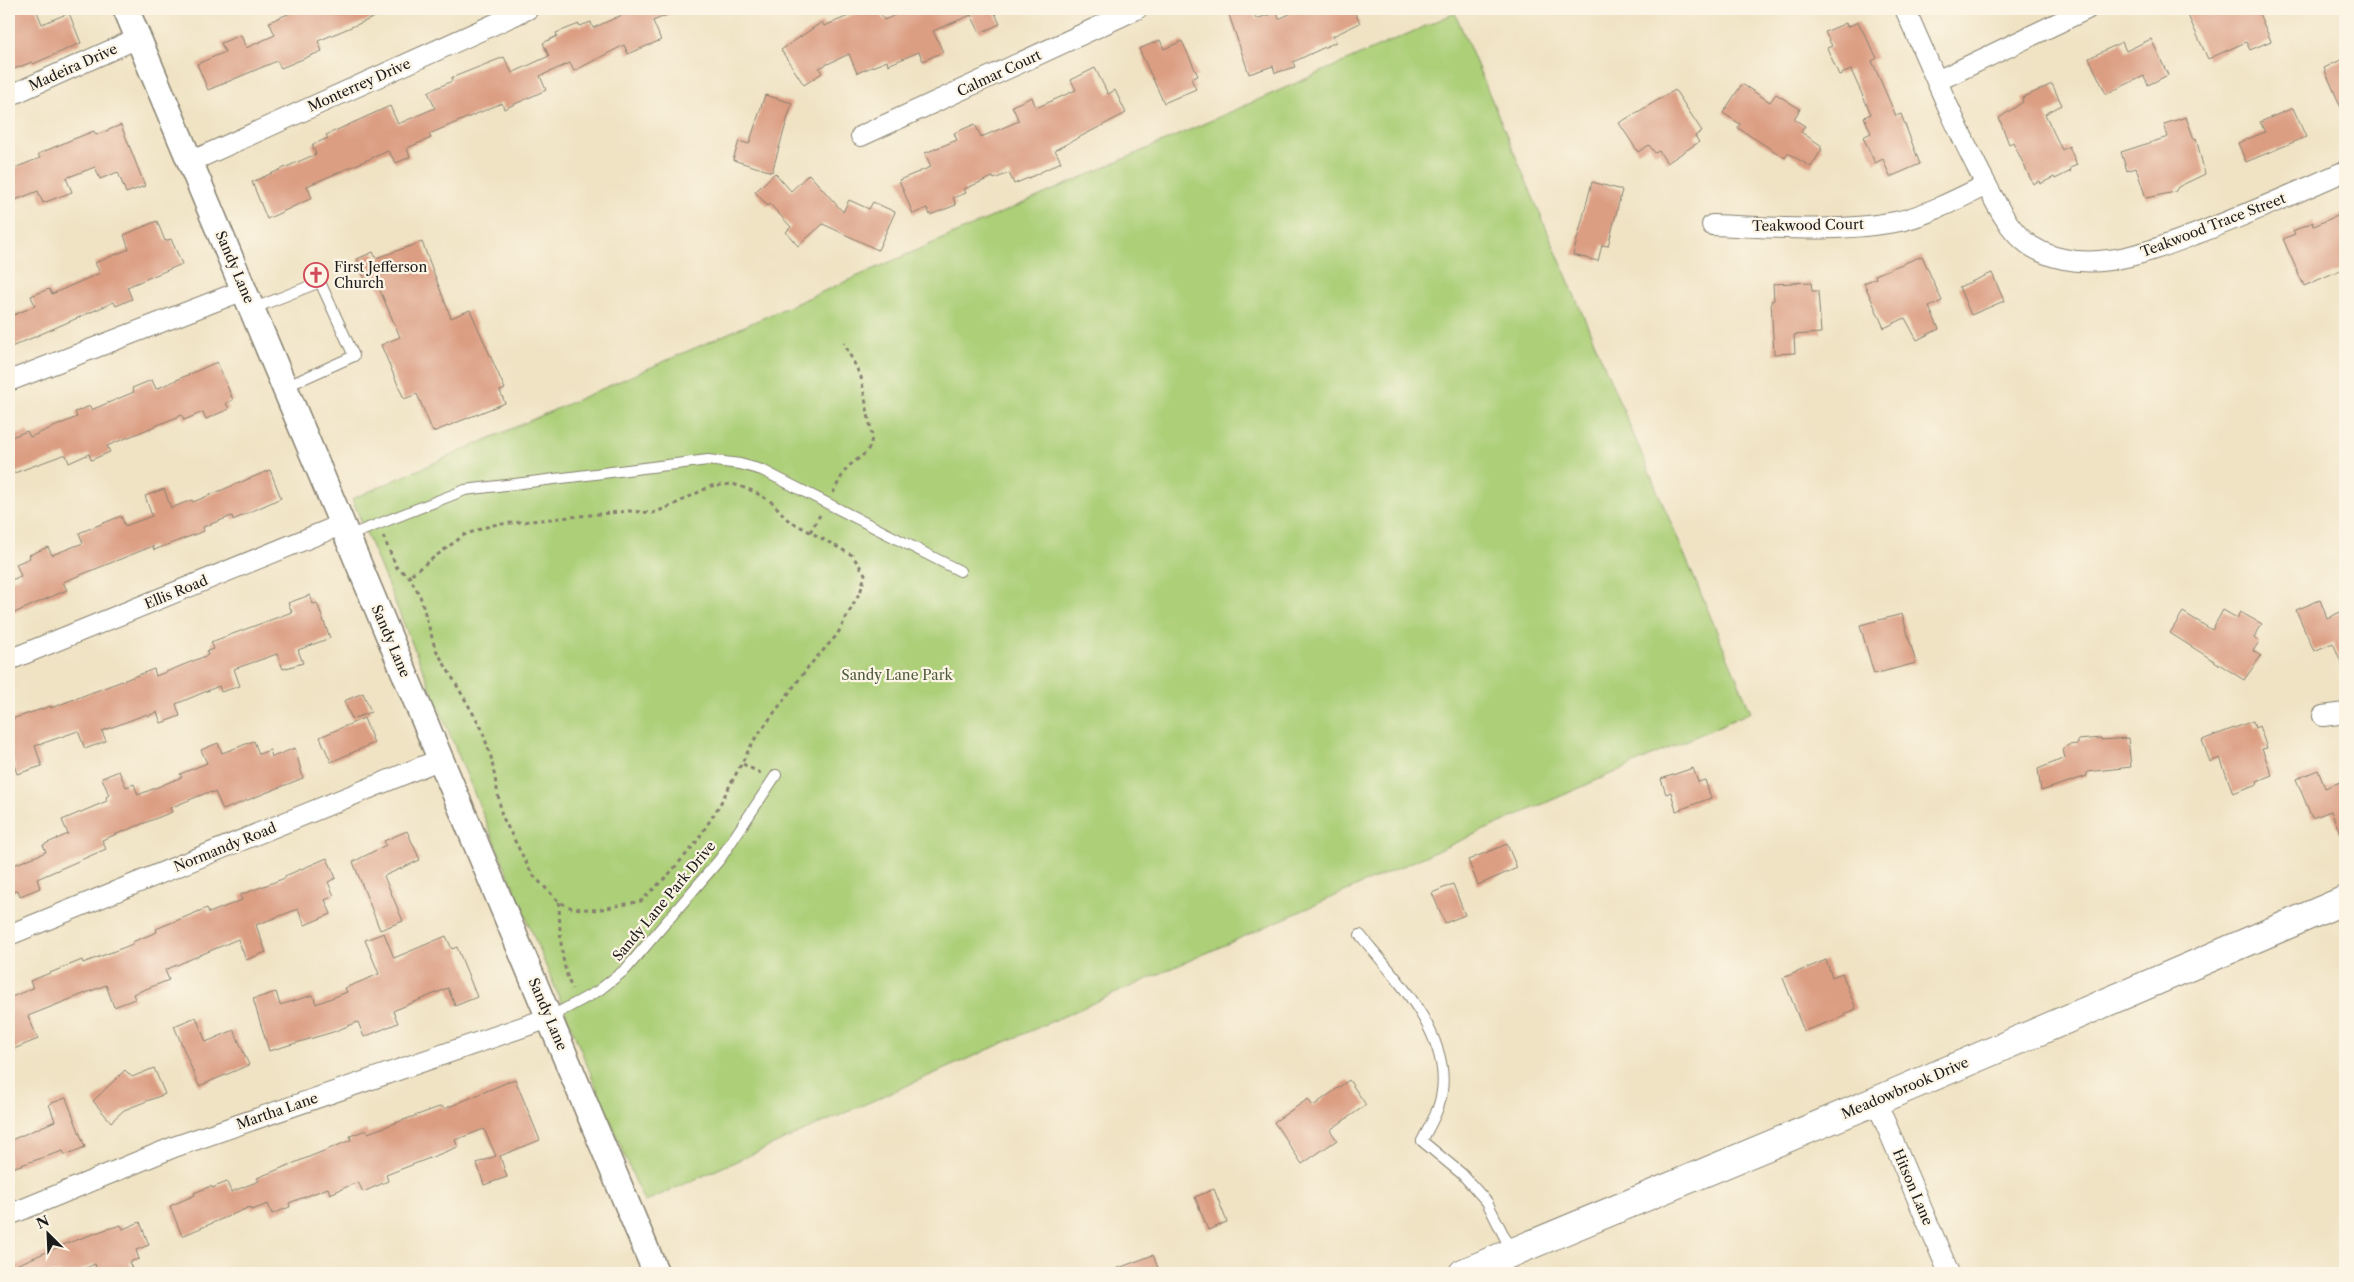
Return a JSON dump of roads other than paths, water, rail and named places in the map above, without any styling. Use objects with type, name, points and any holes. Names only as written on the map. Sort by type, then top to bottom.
[{"type":"main road","name":"Meadowbrook Drive","points":[[1463,1273],[1876,1101],[2345,900]]},
{"type":"street","name":"Sandy Lane","points":[[126,9],[656,1273]]},
{"type":"street","name":"Monterrey Drive","points":[[190,162],[528,9]]},
{"type":"street","name":"Calmar Court","points":[[861,136],[1135,9]]},
{"type":"street","name":"Teakwood Trace Street","points":[[1905,9],[1969,154],[2002,214],[2022,239],[2036,250],[2053,257],[2079,261],[2108,260],[2146,253],[2246,215],[2345,171]]},
{"type":"street","points":[[1937,81],[2087,9]]},
{"type":"street","name":"Madeira Drive","points":[[9,96],[138,38]]},
{"type":"street","name":"Teakwood Court","points":[[1712,225],[1838,228],[1896,222],[1950,202],[1986,185]]},
{"type":"street","points":[[9,381],[248,299]]},
{"type":"street","name":"Ellis Road","points":[[9,660],[345,530]]},
{"type":"street","points":[[2323,716],[2345,713]]},
{"type":"street","name":"Normandy Road","points":[[9,935],[441,759]]},
{"type":"street","name":"Martha Lane","points":[[9,1215],[174,1147],[549,1018]]},
{"type":"street","name":"Hitson Lane","points":[[1876,1101],[1949,1273]]},
{"type":"lane","points":[[248,299],[320,282],[354,356],[285,387]]},
{"type":"lane","points":[[345,530],[378,524],[465,490],[708,460],[740,464],[762,470],[960,571]]},
{"type":"lane","name":"Sandy Lane Park Drive","points":[[549,1018],[598,991],[626,969],[720,859],[774,778]]},
{"type":"lane","points":[[1360,935],[1417,1008],[1436,1044],[1443,1071],[1442,1092],[1438,1110],[1422,1141],[1462,1174],[1487,1202],[1512,1252]]},
{"type":"place","name":"First Jefferson Church","points":[[316,275]]},
{"type":"park label","name":"Sandy Lane Park","points":[[897,675]]}]
